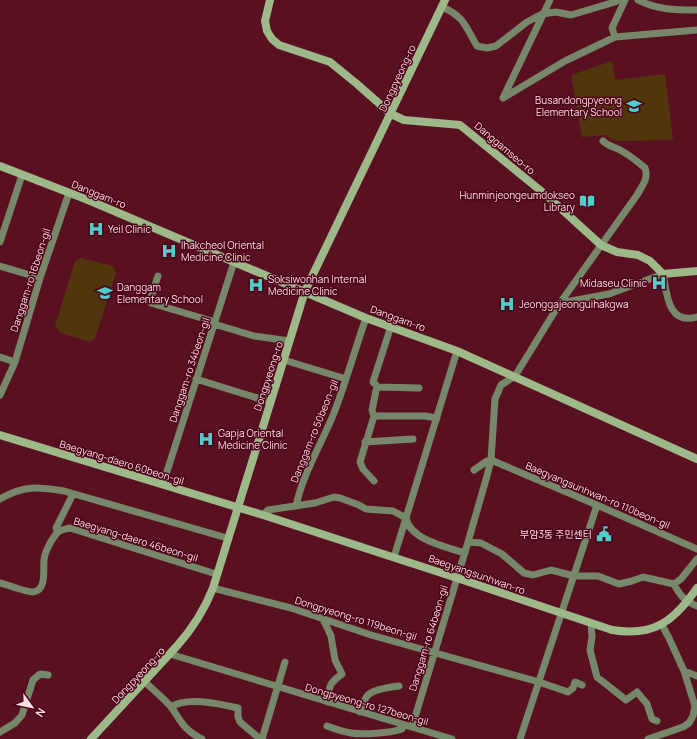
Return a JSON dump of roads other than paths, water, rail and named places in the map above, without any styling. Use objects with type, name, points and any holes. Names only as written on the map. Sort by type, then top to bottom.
[{"type":"main road","name":"Danggamseo-ro","points":[[270,0],[265,21],[267,31],[272,39],[279,45],[330,62],[391,114],[404,120],[460,125],[546,195],[601,245],[617,252],[638,255],[650,261],[663,274]]},
{"type":"main road","name":"Dongpyeong-ro","points":[[91,739],[188,634],[205,608],[305,291],[443,3]]},
{"type":"main road","name":"Danggam-ro","points":[[0,166],[305,291],[366,318],[457,351],[697,459]]},
{"type":"main road","points":[[663,274],[697,271]]},
{"type":"main road","name":"Baegyang-daero 60beon-gil","points":[[0,435],[238,507]]},
{"type":"main road","name":"Baegyangsunhwan-ro","points":[[238,507],[394,557],[560,614],[612,630],[628,632],[648,630],[662,625],[675,615],[697,588]]},
{"type":"street","points":[[550,0],[503,98],[565,61],[615,38],[697,30]]},
{"type":"street","points":[[443,3],[463,21],[477,46],[487,48],[496,46],[528,22],[544,14],[556,12],[571,15],[608,5],[618,0]]},
{"type":"street","points":[[615,38],[612,28],[625,0]]},
{"type":"street","points":[[638,0],[653,8],[668,10],[697,10]]},
{"type":"street","points":[[515,376],[560,303],[638,194],[646,179],[645,168],[634,159],[603,141]]},
{"type":"street","points":[[0,242],[22,174]]},
{"type":"street","name":"Danggam-ro 16beon-gil","points":[[0,395],[15,362],[40,278],[69,193]]},
{"type":"street","name":"Danggam-ro 34beon-gil","points":[[163,484],[234,262]]},
{"type":"street","points":[[0,266],[40,278]]},
{"type":"street","points":[[560,303],[609,294],[663,274],[669,304],[675,314],[685,319],[697,317]]},
{"type":"street","points":[[158,276],[150,300],[151,303],[254,336],[290,341]]},
{"type":"street","name":"Danggam-ro 50beon-gil","points":[[296,506],[304,476],[314,453],[322,441],[346,379],[366,318]]},
{"type":"street","points":[[391,326],[373,382],[377,387],[418,388]]},
{"type":"street","points":[[394,557],[457,351]]},
{"type":"street","points":[[0,357],[15,362]]},
{"type":"street","points":[[284,360],[346,379]]},
{"type":"street","name":"Danggam-ro 64beon-gil","points":[[408,726],[434,652],[465,553],[491,460],[496,394],[501,385],[515,376]]},
{"type":"street","points":[[196,379],[270,402]]},
{"type":"street","points":[[374,482],[363,469],[360,462],[374,416],[372,410],[377,387]]},
{"type":"street","points":[[374,416],[425,416],[437,418]]},
{"type":"street","points":[[365,442],[413,439]]},
{"type":"street","points":[[474,470],[487,460],[491,460]]},
{"type":"street","name":"Baegyangsunhwan-ro 110beon-gil","points":[[491,460],[697,549]]},
{"type":"street","points":[[0,499],[25,488],[44,488],[73,494],[228,538]]},
{"type":"street","points":[[0,583],[32,592],[39,590],[43,583],[44,558],[48,548],[58,532],[56,528],[73,494]]},
{"type":"street","points":[[263,515],[268,510],[315,503],[334,496],[366,509],[393,511],[406,518]]},
{"type":"street","points":[[520,739],[597,505]]},
{"type":"street","points":[[406,518],[406,523],[415,533],[424,539],[465,553]]},
{"type":"street","name":"Baegyang-daero 46beon-gil","points":[[58,532],[63,529],[70,528],[216,574]]},
{"type":"street","points":[[468,542],[481,543],[487,546],[502,554],[524,573],[528,574],[533,575],[551,570],[574,576],[598,576],[619,584],[643,577],[674,584]]},
{"type":"street","points":[[674,584],[697,559]]},
{"type":"street","points":[[674,584],[678,592],[687,602],[697,606]]},
{"type":"street","name":"Dongpyeong-ro 119beon-gil","points":[[212,588],[291,608],[371,635],[539,682],[568,692],[573,688],[575,682],[582,685]]},
{"type":"street","points":[[323,619],[331,636],[335,660],[342,674],[329,686],[327,702]]},
{"type":"street","points":[[591,623],[592,638],[590,650],[597,678],[626,700],[637,692],[647,704],[652,719],[657,721]]},
{"type":"street","points":[[648,739],[683,727],[689,723],[693,716],[695,706],[684,671],[662,625]]},
{"type":"street","name":"Dongpyeong-ro 127beon-gil","points":[[170,654],[452,739]]},
{"type":"street","points":[[171,707],[177,703],[206,702],[238,708],[238,717],[240,722],[261,739],[285,662]]},
{"type":"street","points":[[684,671],[697,676]]},
{"type":"street","points":[[0,732],[15,723],[22,715],[33,680],[40,674],[48,675]]},
{"type":"street","points":[[145,682],[171,707],[185,729],[202,739]]},
{"type":"street","points":[[360,712],[363,702],[368,694],[399,686]]},
{"type":"street","points":[[327,726],[350,733],[359,734],[394,732],[408,726]]},
{"type":"place","name":"Busandongpyeong Elementary School","points":[[634,106]]},
{"type":"place","name":"Hunminjeongeumdokseo Library","points":[[587,201]]},
{"type":"place","name":"Yeil Clinic","points":[[96,229]]},
{"type":"place","name":"Ihakcheol Oriental Medicine Clinic","points":[[169,251]]},
{"type":"place","name":"Midaseu Clinic","points":[[659,283]]},
{"type":"place","name":"Soksiwonhan Internal Medicine Clinic","points":[[256,285]]},
{"type":"place","name":"Danggam Elementary School","points":[[105,293]]},
{"type":"place","name":"Jeonggajeonguihakgwa","points":[[507,304]]},
{"type":"place","name":"Gapja Oriental Medicine Clinic","points":[[206,439]]},
{"type":"place","name":"부암3동 주민센터","points":[[604,534]]}]
